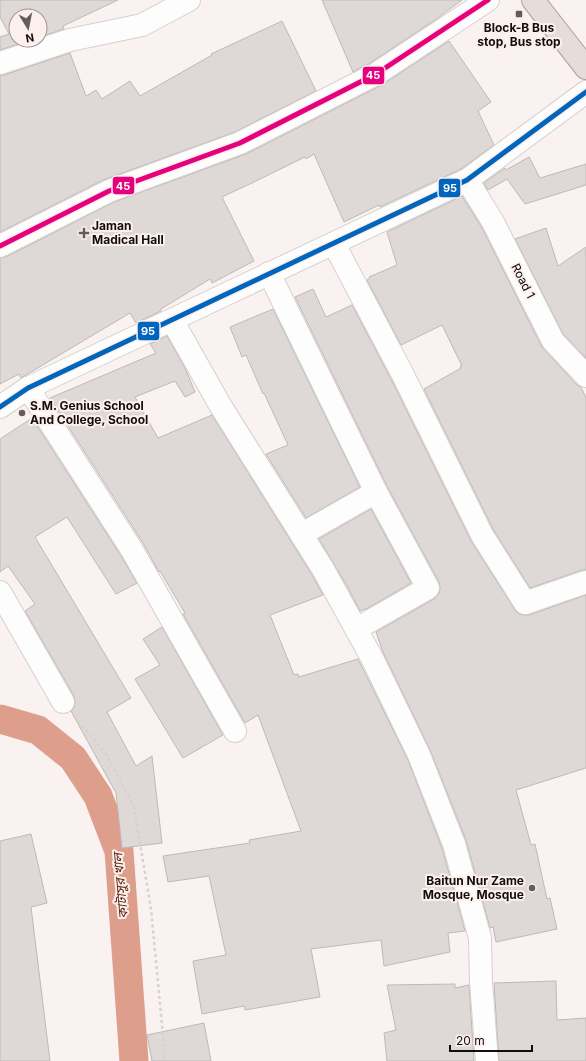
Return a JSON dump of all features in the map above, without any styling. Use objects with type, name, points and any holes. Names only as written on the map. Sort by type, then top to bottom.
[{"type":"highway","points":[[533,0],[586,68]]},
{"type":"street","points":[[0,63],[70,40],[142,25],[189,0]]},
{"type":"street","points":[[0,246],[109,191],[240,143],[376,74],[488,0]]},
{"type":"street","points":[[0,407],[28,388],[468,180],[586,92]]},
{"type":"street","name":"Road 1","points":[[468,180],[493,222],[553,341],[586,376]]},
{"type":"street","points":[[334,244],[403,376],[482,535],[525,603],[586,582]]},
{"type":"street","points":[[269,273],[376,492],[428,588],[356,629]]},
{"type":"street","points":[[172,320],[220,405],[323,569],[373,660],[419,755],[454,844],[480,938],[481,982],[487,1061]]},
{"type":"street","points":[[28,388],[132,550],[235,730]]},
{"type":"street","points":[[302,534],[376,492]]},
{"type":"street","points":[[0,592],[63,702]]},
{"type":"path","points":[[63,702],[106,754],[134,807],[151,909],[164,1046],[163,1061]]},
{"type":"building","points":[[0,0],[118,0],[63,26],[64,29],[48,34],[48,8],[8,8],[8,32],[0,17]]},
{"type":"building","points":[[322,0],[462,0],[435,20],[370,63],[353,72]]},
{"type":"building","points":[[282,21],[316,91],[235,132],[103,180],[0,232],[0,75],[70,53],[86,96],[96,90],[102,99],[130,81],[140,96],[212,55],[211,54]]},
{"type":"building","points":[[8,34],[8,47],[0,50],[0,37]]},
{"type":"building","points":[[449,41],[491,102],[478,111],[494,145],[461,169],[344,222],[314,154],[222,197],[254,261],[212,283],[210,279],[161,309],[161,311],[136,323],[130,313],[21,378],[19,374],[0,384],[0,258],[6,257],[114,202],[246,154],[382,85]]},
{"type":"building","points":[[529,157],[540,178],[586,164],[586,185],[525,204],[507,179],[488,190],[484,183],[505,168],[506,170]]},
{"type":"building","points":[[462,196],[482,228],[542,347],[577,385],[581,387],[586,398],[586,570],[582,570],[530,588],[493,529],[424,389],[462,366],[442,325],[401,345],[367,280],[370,278],[369,277],[397,265],[387,232]]},
{"type":"building","points":[[546,228],[558,266],[586,247],[586,358],[563,334],[515,239]]},
{"type":"building","points":[[313,289],[326,317],[352,305],[392,381],[471,541],[515,610],[519,614],[529,615],[586,595],[586,768],[516,790],[531,845],[535,844],[547,899],[550,898],[557,929],[496,942],[493,927],[490,928],[466,840],[430,750],[383,652],[376,632],[434,599],[439,594],[439,582],[387,486],[295,297]]},
{"type":"building","points":[[273,309],[360,487],[306,518],[266,454],[288,445],[246,355],[242,357],[230,327]]},
{"type":"building","points":[[167,336],[185,368],[195,392],[185,397],[175,381],[135,397],[158,438],[212,415],[312,575],[323,595],[270,615],[294,675],[298,674],[299,677],[358,659],[408,760],[442,848],[465,931],[448,933],[450,952],[384,966],[381,940],[311,949],[320,997],[245,1010],[244,1006],[202,1014],[193,961],[226,955],[209,876],[168,882],[163,856],[250,843],[249,840],[301,831],[258,715],[245,723],[183,614],[185,613],[160,571],[159,572],[143,543],[50,398],[156,353],[150,344]]},
{"type":"building","points":[[32,418],[137,583],[116,594],[67,517],[35,537],[131,698],[107,712],[136,766],[152,756],[162,843],[122,848],[116,793],[71,711],[74,708],[74,696],[25,611],[35,604],[8,566],[0,572],[0,439]]},
{"type":"building","points":[[371,509],[411,583],[368,608],[360,611],[319,539]]},
{"type":"building","points":[[162,627],[223,735],[183,758],[135,679],[160,665],[143,639]]},
{"type":"building","points":[[31,834],[47,903],[31,907],[50,1061],[0,1061],[0,841]]},
{"type":"building","points":[[556,981],[557,1020],[586,1018],[586,1061],[499,1061],[494,983]]},
{"type":"building","points":[[455,984],[455,988],[469,985],[474,1061],[387,1061],[384,1033],[396,1030],[387,985]]},
{"type":"building","points":[[204,1023],[211,1061],[152,1061],[147,1035]]},
{"type":"waterway","name":"কাটাসুর খাল","points":[[0,719],[38,730],[73,758],[98,796],[119,851],[134,1061]]},
{"type":"transit line","name":"45","points":[[0,246],[109,191],[240,143],[376,74],[488,0]]},
{"type":"transit line","name":"95","points":[[0,407],[28,388],[467,180],[586,92]]},
{"type":"place","name":"Block-B Bus stop, Bus stop","points":[[519,14]]},
{"type":"place","name":"Jaman Madical Hall","points":[[84,233]]},
{"type":"place","name":"S.M. Genius School And College, School","points":[[22,413]]},
{"type":"place","name":"Baitun Nur Zame Mosque, Mosque","points":[[532,888]]}]
